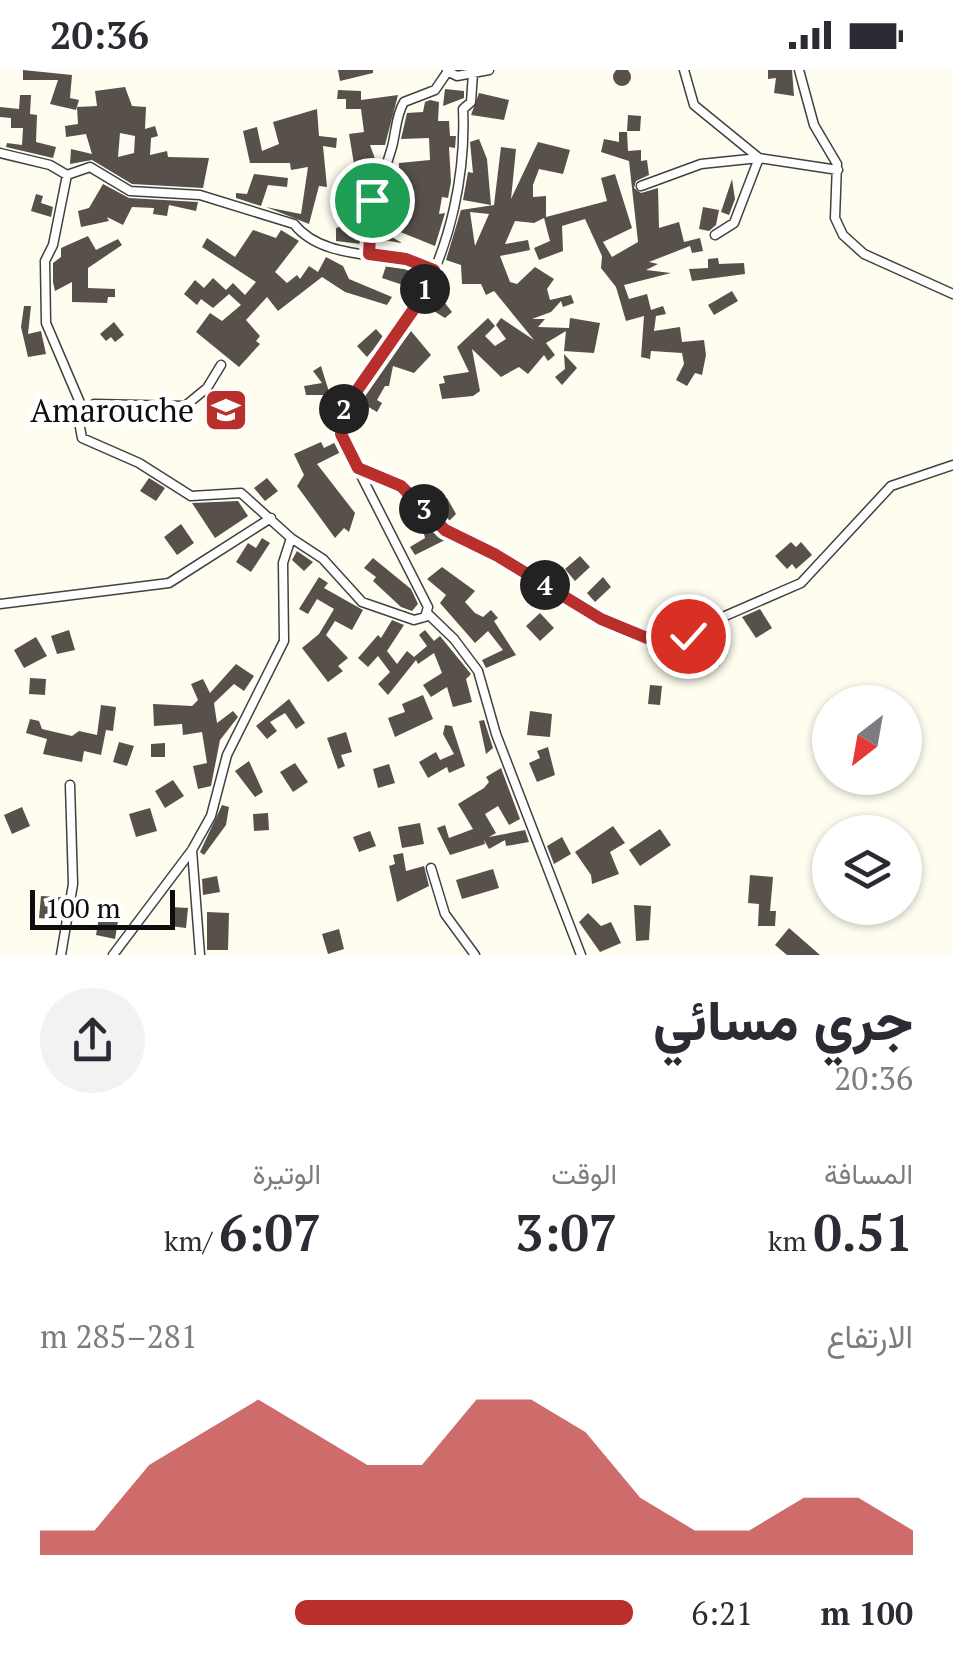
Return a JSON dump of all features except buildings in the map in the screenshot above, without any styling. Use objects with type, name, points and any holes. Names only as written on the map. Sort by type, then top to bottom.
[{"type":"street","points":[[369,254],[372,200],[404,102],[435,90],[447,71],[458,76],[489,70]]},
{"type":"street","points":[[684,70],[694,105],[759,158]]},
{"type":"street","points":[[798,70],[814,125],[838,170],[834,218],[851,244],[887,266],[953,294]]},
{"type":"street","points":[[67,174],[53,245],[45,261],[46,322],[84,412],[80,431],[90,444],[139,463],[190,496],[241,492],[291,538],[323,559],[362,602],[414,620],[425,618],[418,587],[341,434],[344,409],[418,303],[434,270],[466,150],[462,108],[471,102],[473,73]]},
{"type":"street","points":[[0,153],[50,164],[67,174],[90,166],[130,191],[200,195],[294,224],[304,236],[319,244],[406,259],[434,270]]},
{"type":"street","points":[[715,235],[734,223],[759,158]]},
{"type":"street","points":[[641,186],[701,164],[759,158],[838,170]]},
{"type":"street","points":[[84,412],[94,404],[185,406],[207,388],[221,365]]},
{"type":"street","points":[[358,468],[401,486],[445,530],[496,555],[601,619],[647,638],[672,639],[802,583],[891,486],[953,465]]},
{"type":"street","points":[[0,604],[169,583],[270,518]]},
{"type":"street","points":[[114,955],[192,850],[211,816],[227,755],[284,641],[282,564],[291,538]]},
{"type":"street","points":[[426,612],[454,639],[478,671],[496,734],[581,955]]},
{"type":"street","points":[[61,955],[74,884],[70,785]]},
{"type":"street","points":[[192,850],[200,955]]},
{"type":"street","points":[[431,868],[445,914],[475,955]]},
{"type":"place","name":"Amarouche","points":[[226,410]]},
{"type":"route","points":[[372,200],[369,254],[406,259],[434,270],[418,303],[344,409],[341,434],[358,468],[401,486],[445,530],[496,555],[601,619],[647,638],[688,636]]}]
